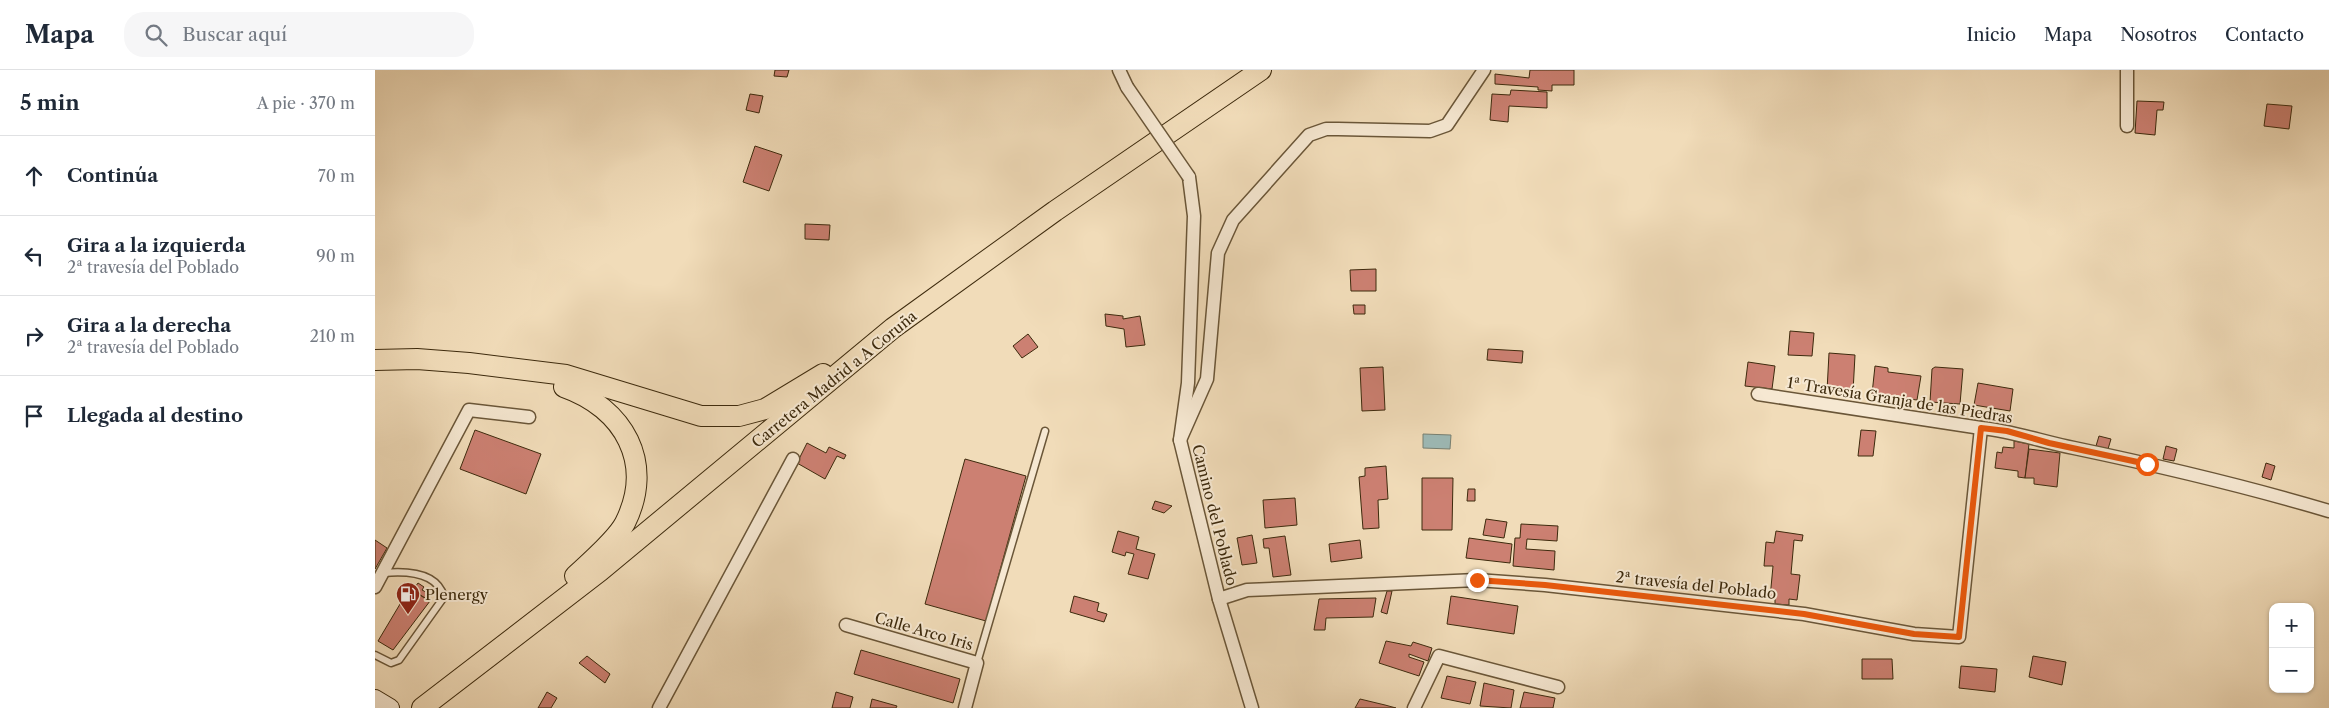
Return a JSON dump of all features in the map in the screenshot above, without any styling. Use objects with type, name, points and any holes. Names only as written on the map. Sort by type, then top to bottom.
[{"type":"highway","name":"Carretera Madrid a A Coruña","points":[[422,708],[600,571],[893,328],[1055,211],[1261,70]]},
{"type":"highway","points":[[375,360],[417,359],[508,367],[566,375],[701,416],[739,416],[765,409],[893,328]]},
{"type":"highway","points":[[471,671],[547,604],[591,561],[624,525],[635,498],[636,477],[633,452],[625,431],[610,412],[585,394],[508,367]]},
{"type":"main road","points":[[375,700],[389,708]]},
{"type":"street","name":"Camino del Poblado","points":[[1119,70],[1127,87],[1189,177],[1194,216],[1188,383],[1180,440],[1219,599],[1252,708]]},
{"type":"street","points":[[1180,440],[1207,379],[1218,253],[1233,220],[1309,135],[1326,129],[1338,128],[1430,131],[1447,125],[1484,70]]},
{"type":"street","points":[[2127,70],[2127,126]]},
{"type":"street","name":"1ª Travesía Granja de las Piedras","points":[[1757,394],[2007,431],[2049,443],[2147,464],[2273,495],[2329,511]]},
{"type":"street","points":[[375,587],[469,410],[529,417]]},
{"type":"street","name":"2ª travesía del Poblado","points":[[1219,599],[1247,590],[1477,580],[1545,585],[1804,614],[1914,634],[1959,637],[1981,428]]},
{"type":"street","points":[[659,708],[793,459]]},
{"type":"street","name":"Calle Arco Iris","points":[[846,625],[977,663],[965,708]]},
{"type":"street","points":[[1414,708],[1439,656],[1558,687]]},
{"type":"lane","points":[[977,663],[1045,431]]},
{"type":"lane","points":[[375,655],[391,663],[399,660],[444,597],[442,589],[419,574],[384,573]]},
{"type":"water","points":[[1423,434],[1451,435],[1450,449],[1423,448]]},
{"type":"building","points":[[775,70],[789,70],[787,77],[774,76]]},
{"type":"building","points":[[1530,70],[1574,70],[1574,85],[1552,85],[1552,91],[1538,90],[1538,87],[1495,84],[1495,74],[1529,78]]},
{"type":"building","points":[[1511,90],[1547,92],[1547,108],[1509,106],[1508,122],[1490,120],[1492,94],[1510,95]]},
{"type":"building","points":[[750,94],[763,96],[759,113],[746,110]]},
{"type":"building","points":[[2137,101],[2164,102],[2163,110],[2157,110],[2155,135],[2135,133]]},
{"type":"building","points":[[2267,104],[2292,106],[2289,129],[2264,126]]},
{"type":"building","points":[[755,146],[782,155],[769,191],[743,182]]},
{"type":"building","points":[[805,224],[830,225],[829,240],[805,239]]},
{"type":"building","points":[[1376,269],[1376,291],[1351,291],[1350,270]]},
{"type":"building","points":[[1353,305],[1365,305],[1365,314],[1354,314]]},
{"type":"building","points":[[1105,314],[1123,316],[1123,319],[1140,316],[1145,345],[1126,347],[1124,329],[1106,326]]},
{"type":"building","points":[[1790,331],[1814,333],[1812,356],[1788,355]]},
{"type":"building","points":[[1028,334],[1038,347],[1022,358],[1013,346]]},
{"type":"building","points":[[1488,349],[1523,351],[1522,363],[1487,360]]},
{"type":"building","points":[[1829,353],[1855,355],[1853,392],[1827,391]]},
{"type":"building","points":[[1748,362],[1775,366],[1772,389],[1745,386]]},
{"type":"building","points":[[1875,366],[1888,368],[1888,372],[1921,376],[1917,400],[1872,394]]},
{"type":"building","points":[[1383,367],[1385,410],[1362,411],[1360,368]]},
{"type":"building","points":[[1935,367],[1963,369],[1960,404],[1930,402],[1932,369]]},
{"type":"building","points":[[1978,383],[2013,389],[2010,411],[1974,405]]},
{"type":"building","points":[[475,430],[541,454],[526,494],[460,469]]},
{"type":"building","points":[[1861,430],[1876,431],[1873,456],[1858,456]]},
{"type":"building","points":[[2099,436],[2111,439],[2108,449],[2096,446]]},
{"type":"building","points":[[2014,441],[2029,444],[2025,478],[2018,477],[2018,471],[1995,468],[1997,452],[2002,453],[2003,447],[2014,448]]},
{"type":"building","points":[[807,443],[826,453],[829,447],[846,455],[844,459],[837,456],[825,479],[797,463]]},
{"type":"building","points":[[2166,446],[2177,449],[2174,461],[2163,459]]},
{"type":"building","points":[[2029,449],[2060,453],[2057,487],[2034,484],[2034,478],[2025,478]]},
{"type":"building","points":[[965,459],[1026,476],[986,621],[925,604]]},
{"type":"building","points":[[2266,463],[2275,466],[2271,480],[2262,477]]},
{"type":"building","points":[[1386,466],[1388,499],[1378,500],[1379,528],[1363,529],[1359,477],[1365,476],[1365,468]]},
{"type":"building","points":[[1422,478],[1453,478],[1452,530],[1422,530]]},
{"type":"building","points":[[1468,489],[1475,489],[1475,501],[1467,501]]},
{"type":"building","points":[[1295,498],[1297,525],[1265,528],[1263,500]]},
{"type":"building","points":[[1155,501],[1172,506],[1164,513],[1152,509]]},
{"type":"building","points":[[1486,519],[1507,522],[1504,538],[1483,535]]},
{"type":"building","points":[[1521,524],[1558,526],[1557,541],[1527,539],[1526,549],[1555,551],[1554,570],[1513,566],[1515,538],[1520,538]]},
{"type":"building","points":[[1118,531],[1139,537],[1136,549],[1155,554],[1148,579],[1128,574],[1134,554],[1126,552],[1125,556],[1112,552]]},
{"type":"building","points":[[1776,531],[1803,535],[1802,541],[1794,540],[1791,574],[1800,575],[1797,600],[1789,599],[1789,605],[1775,604],[1775,598],[1770,598],[1773,566],[1764,566],[1766,542],[1774,543]]},
{"type":"building","points":[[1252,535],[1257,563],[1242,565],[1237,538]]},
{"type":"building","points":[[1285,536],[1291,575],[1273,577],[1269,548],[1264,548],[1263,539]]},
{"type":"building","points":[[1469,538],[1512,544],[1510,563],[1466,558]]},
{"type":"building","points":[[375,540],[387,548],[375,569]]},
{"type":"building","points":[[1360,540],[1362,558],[1331,562],[1329,544]]},
{"type":"building","points":[[418,583],[424,587],[422,590],[428,593],[425,598],[413,590]]},
{"type":"building","points":[[409,589],[430,601],[393,650],[378,641]]},
{"type":"building","points":[[1387,591],[1392,591],[1387,614],[1381,612]]},
{"type":"building","points":[[1074,596],[1099,603],[1097,611],[1107,614],[1104,622],[1070,612]]},
{"type":"building","points":[[1451,596],[1518,606],[1514,634],[1447,624]]},
{"type":"building","points":[[1376,598],[1373,617],[1326,618],[1325,630],[1314,630],[1319,599]]},
{"type":"building","points":[[1386,641],[1411,646],[1413,642],[1432,648],[1428,661],[1409,654],[1409,657],[1424,662],[1419,676],[1379,663]]},
{"type":"building","points":[[861,650],[960,679],[953,703],[854,674]]},
{"type":"building","points":[[587,656],[610,674],[605,683],[579,663]]},
{"type":"building","points":[[2033,656],[2066,662],[2062,685],[2029,677]]},
{"type":"building","points":[[1862,659],[1892,659],[1893,679],[1862,679]]},
{"type":"building","points":[[1961,666],[1997,669],[1995,692],[1959,688]]},
{"type":"building","points":[[1447,676],[1476,682],[1470,704],[1441,698]]},
{"type":"building","points":[[1484,683],[1514,690],[1511,708],[1480,706]]},
{"type":"building","points":[[547,692],[557,698],[551,708],[538,708]]},
{"type":"building","points":[[836,692],[853,697],[850,708],[832,708]]},
{"type":"building","points":[[1524,692],[1555,698],[1553,708],[1520,708]]},
{"type":"building","points":[[872,699],[897,706],[896,708],[870,708]]},
{"type":"building","points":[[1360,699],[1385,705],[1396,708],[1355,708]]},
{"type":"place","name":"Plenergy","points":[[408,615]]},
{"type":"route","points":[[1477,580],[1545,585],[1804,614],[1914,634],[1959,637],[1981,428],[2007,431],[2049,443],[2147,464]]}]
